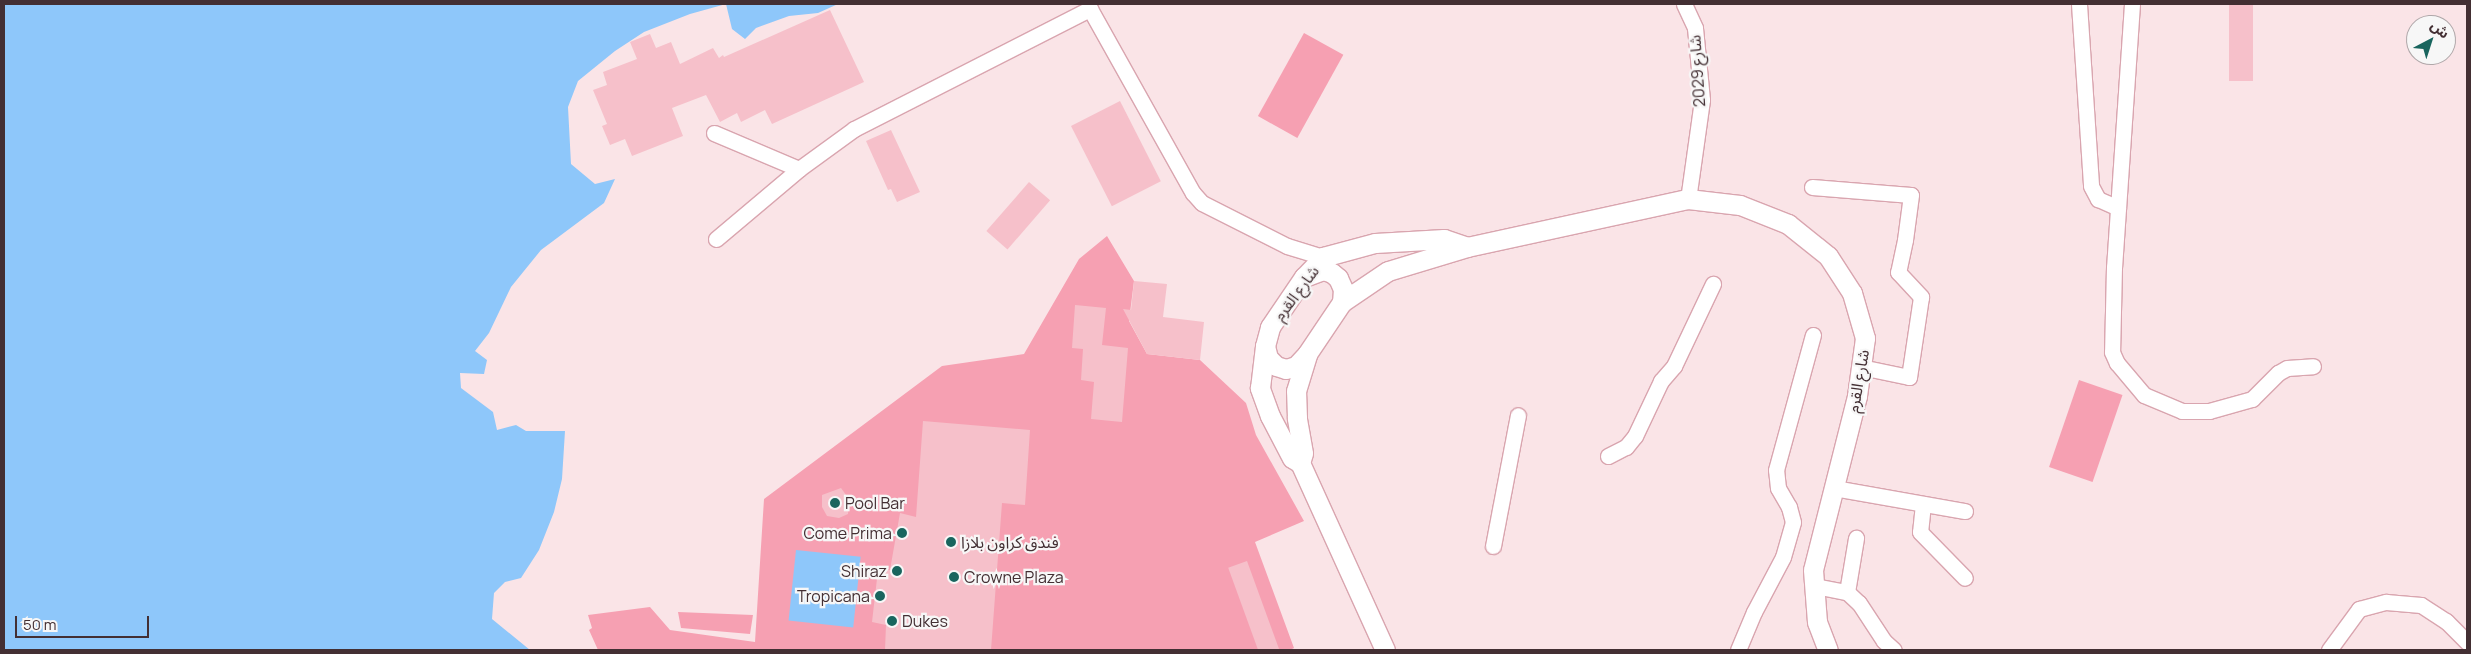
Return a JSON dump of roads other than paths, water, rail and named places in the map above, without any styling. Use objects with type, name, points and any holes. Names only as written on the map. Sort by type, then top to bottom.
[{"type":"street","name":"2029 شارع","points":[[1684,4],[1695,28],[1702,100],[1688,199]]},
{"type":"street","points":[[2079,4],[2091,186],[2098,199],[2118,208]]},
{"type":"street","points":[[2132,4],[2118,208],[2112,352],[2117,363],[2144,395],[2182,411],[2209,411],[2252,399],[2278,373],[2287,368],[2313,366]]},
{"type":"street","points":[[716,239],[798,169],[854,129],[1089,6],[1193,193],[1202,203],[1287,246],[1324,257]]},
{"type":"street","points":[[714,133],[798,169]]},
{"type":"street","points":[[1812,187],[1911,195],[1905,240],[1898,272],[1921,297],[1910,377],[1861,367]]},
{"type":"street","name":"شارع القرم","points":[[1300,463],[1303,452],[1297,418],[1296,391],[1307,354],[1342,302],[1388,271],[1467,247],[1688,199],[1740,205],[1788,224],[1828,256],[1852,293],[1865,338],[1857,396],[1814,570],[1817,622],[1828,650]]},
{"type":"street","name":"شارع القرم","points":[[1385,650],[1300,463],[1292,458],[1270,416],[1260,388],[1265,346],[1270,327],[1304,277],[1324,257],[1375,243],[1444,239],[1467,247]]},
{"type":"street","points":[[1304,277],[1323,270],[1332,273],[1338,278],[1343,289],[1342,302]]},
{"type":"street","points":[[1608,456],[1626,447],[1635,436],[1662,381],[1674,366],[1713,284]]},
{"type":"street","points":[[1738,650],[1754,612],[1783,558],[1793,522],[1789,507],[1778,488],[1776,470],[1813,335]]},
{"type":"street","points":[[1265,346],[1268,358],[1276,366],[1286,369],[1296,366],[1307,354]]},
{"type":"street","points":[[1492,546],[1518,415]]},
{"type":"street","points":[[1834,488],[1965,511]]},
{"type":"street","points":[[1923,504],[1920,532],[1965,578]]},
{"type":"street","points":[[1847,592],[1856,538]]},
{"type":"street","points":[[1815,586],[1847,592],[1859,603],[1884,640],[1894,650]]},
{"type":"street","points":[[2329,650],[2359,609],[2386,602],[2421,606],[2446,620],[2467,642]]},
{"type":"water","points":[[4,4],[726,4],[690,14],[644,32],[615,51],[578,81],[568,107],[571,164],[595,184],[615,179],[604,203],[541,250],[511,287],[489,333],[475,351],[487,360],[484,374],[460,373],[461,388],[493,412],[497,430],[516,425],[526,431],[565,431],[562,479],[554,512],[539,550],[521,578],[505,582],[494,593],[492,619],[530,650],[4,650]]},
{"type":"water","points":[[726,4],[838,4],[818,13],[789,16],[756,28],[745,39],[732,29]]},
{"type":"water","points":[[796,550],[861,557],[853,627],[789,621]]},
{"type":"place","name":"Pool Bar","points":[[835,503]]},
{"type":"place","name":"Come Prima","points":[[902,533]]},
{"type":"place","name":"فندق كراون بلازا","points":[[951,542]]},
{"type":"place","name":"Shiraz","points":[[897,571]]},
{"type":"place","name":"Crowne Plaza","points":[[954,577]]},
{"type":"place","name":"Tropicana","points":[[880,596]]},
{"type":"place","name":"Dukes","points":[[892,621]]}]
